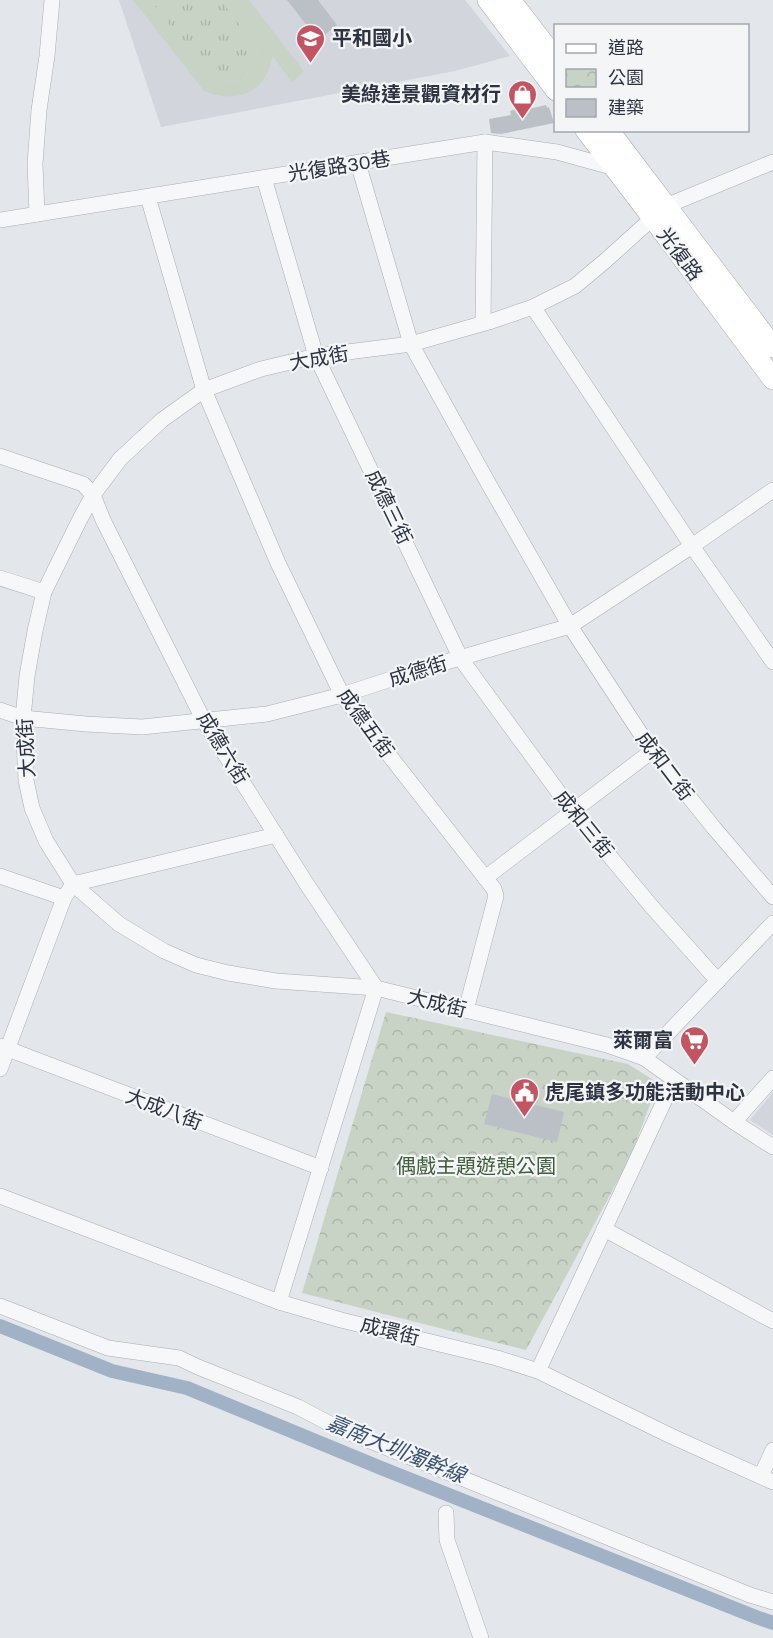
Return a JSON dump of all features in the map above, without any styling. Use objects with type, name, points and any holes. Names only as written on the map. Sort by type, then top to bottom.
[{"type":"main road","points":[[488,0],[554,89]]},
{"type":"main road","points":[[510,0],[554,59]]},
{"type":"main road","name":"光復路","points":[[587,132],[612,166],[659,212],[773,347]]},
{"type":"main road","name":"光復路","points":[[609,132],[659,212],[773,379]]},
{"type":"street","points":[[37,214],[35,164],[52,0]]},
{"type":"street","points":[[483,323],[485,142]]},
{"type":"street","name":"光復路30巷","points":[[0,220],[485,142],[557,152],[612,166]]},
{"type":"street","name":"大成街","points":[[773,162],[659,212],[575,286],[534,307],[411,344],[316,357],[261,369],[204,390],[162,420],[120,459],[93,495],[44,592],[27,676],[23,718],[26,780],[32,808],[46,841],[73,884],[119,924],[164,951],[196,965],[228,973],[276,981],[376,987],[607,1045],[644,1058],[773,1147]]},
{"type":"street","name":"成和二街","points":[[358,163],[411,344],[570,626],[652,752],[773,897]]},
{"type":"street","name":"成德三街","points":[[264,178],[316,357],[461,659]]},
{"type":"street","name":"成德五街","points":[[148,197],[204,390],[278,563],[342,695],[494,889],[496,896],[466,1010]]},
{"type":"street","points":[[534,307],[692,546],[773,662]]},
{"type":"street","points":[[0,456],[83,484],[93,495]]},
{"type":"street","name":"成德街","points":[[0,710],[23,718],[142,727],[267,714],[342,695],[570,626],[773,490]]},
{"type":"street","name":"成德六街","points":[[93,495],[108,530],[204,721],[306,883],[376,987]]},
{"type":"street","points":[[0,578],[44,592]]},
{"type":"street","name":"成和三街","points":[[461,659],[573,812],[717,981]]},
{"type":"street","points":[[485,878],[652,752]]},
{"type":"street","points":[[0,1070],[4,1047],[64,898],[73,884],[276,835]]},
{"type":"street","points":[[0,876],[64,898]]},
{"type":"street","points":[[644,1058],[773,923]]},
{"type":"street","points":[[279,1302],[376,987]]},
{"type":"street","name":"大成八街","points":[[4,1047],[321,1168]]},
{"type":"street","points":[[735,1122],[773,1078]]},
{"type":"street","points":[[538,1371],[674,1080]]},
{"type":"street","name":"成環街","points":[[0,1196],[279,1302],[341,1320],[497,1358],[538,1371],[671,1436],[767,1479]]},
{"type":"street","points":[[604,1229],[773,1321]]},
{"type":"street","points":[[0,1306],[108,1348],[179,1358],[298,1407],[338,1428],[739,1591],[773,1602]]},
{"type":"street","points":[[767,1479],[773,1450]]},
{"type":"street","points":[[446,1513],[447,1540],[481,1638]]},
{"type":"shaded area","name":"平和國小","points":[[119,0],[465,0],[510,56],[455,71],[161,127]]},
{"type":"shaded area","points":[[773,1092],[773,1135],[750,1120]]},
{"type":"green space","points":[[133,0],[150,0],[210,77],[221,81],[237,82],[248,75],[258,49],[221,0],[249,0],[304,71],[292,83],[273,56],[266,76],[252,91],[237,96],[220,96],[204,91]]},
{"type":"green space","points":[[150,0],[221,0],[258,49],[254,66],[249,74],[234,82],[210,77]]},
{"type":"green space","name":"偶戲主題遊憩公園","points":[[386,1012],[628,1064],[658,1083],[630,1158],[526,1350],[302,1293]]},
{"type":"building","points":[[287,0],[318,0],[337,25],[318,40]]},
{"type":"building","points":[[546,105],[547,108],[549,107],[554,123],[501,134],[491,133],[489,119],[511,115],[510,111],[524,107],[525,110]]},
{"type":"building","name":"虎尾鎮多功能活動中心","points":[[492,1094],[564,1112],[557,1142],[484,1124]]},
{"type":"waterway","name":"嘉南大圳濁幹線","points":[[0,1326],[112,1371],[187,1388],[381,1468],[773,1623]]},
{"type":"place","name":"平和國小","points":[[311,64]]},
{"type":"place","name":"美綠達景觀資材行","points":[[522,120]]},
{"type":"place","name":"萊爾富","points":[[694,1066]]},
{"type":"place","name":"虎尾鎮多功能活動中心","points":[[524,1118]]}]
